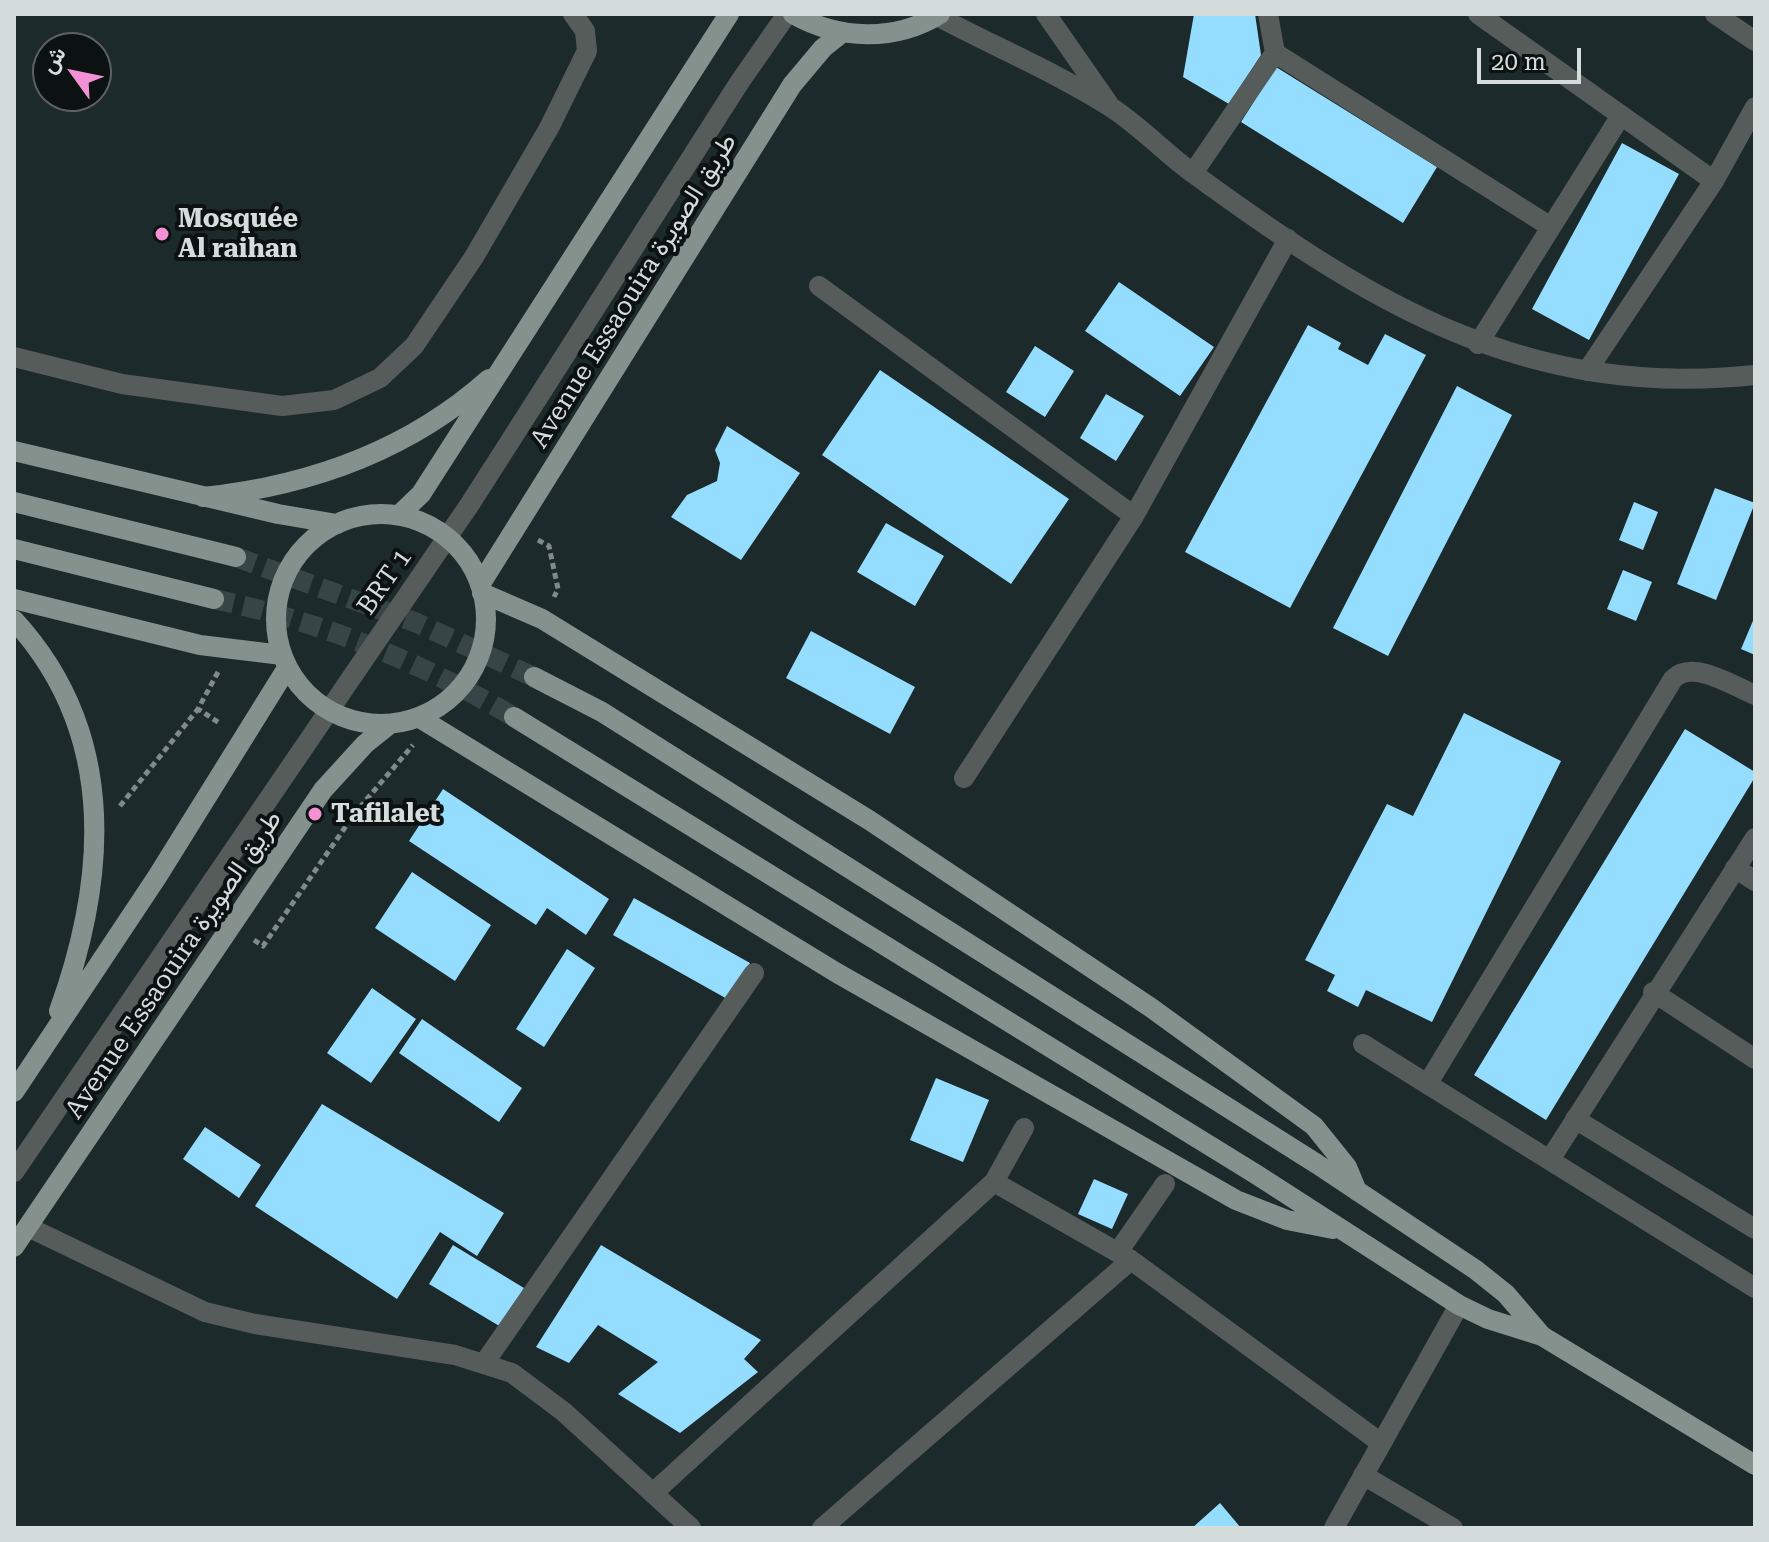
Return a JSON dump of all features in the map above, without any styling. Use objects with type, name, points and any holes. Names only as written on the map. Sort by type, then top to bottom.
[{"type":"main road","points":[[399,515],[421,494],[729,14]]},
{"type":"main road","points":[[790,14],[842,33],[900,31],[938,15]]},
{"type":"main road","name":"Avenue Essaouira طريق الصويرة","points":[[481,589],[792,85],[823,48],[842,33]]},
{"type":"main road","points":[[203,497],[290,484],[369,456],[442,416],[507,363]]},
{"type":"main road","points":[[14,451],[203,497],[337,524]]},
{"type":"main road","points":[[14,502],[236,557]]},
{"type":"main road","points":[[378,514],[416,520],[447,538],[461,551],[481,589],[484,636],[468,677],[454,694],[418,717],[390,724],[347,719],[328,710],[298,685],[284,662],[276,611],[289,568],[310,542],[337,524],[378,514]]},
{"type":"main road","points":[[14,549],[214,599]]},
{"type":"main road","points":[[481,589],[542,619],[869,820],[1150,1007],[1314,1126],[1340,1156],[1357,1191]]},
{"type":"main road","points":[[14,599],[284,662]]},
{"type":"main road","points":[[14,620],[49,664],[79,724],[94,789],[95,837],[76,955],[49,1040]]},
{"type":"main road","points":[[14,1092],[243,738],[284,662]]},
{"type":"main road","points":[[534,677],[602,712],[1357,1191],[1491,1282],[1542,1336]]},
{"type":"main road","points":[[418,717],[837,973],[1222,1193],[1287,1220],[1342,1230]]},
{"type":"main road","points":[[514,717],[1459,1305],[1488,1319],[1542,1336],[1755,1465]]},
{"type":"main road","name":"Avenue Essaouira طريق الصويرة","points":[[14,1247],[323,790],[365,744],[390,724]]},
{"type":"street","points":[[14,357],[122,384],[282,406],[334,400],[380,378],[414,346],[474,257],[549,128],[587,51],[585,31],[573,14]]},
{"type":"street","name":"BRT 1","points":[[14,1172],[447,538],[790,14]]},
{"type":"street","points":[[1046,14],[1111,107]]},
{"type":"street","points":[[1193,173],[1275,53],[1268,14]]},
{"type":"street","points":[[1478,14],[1714,181]]},
{"type":"street","points":[[1715,14],[1755,41]]},
{"type":"street","points":[[938,15],[1111,107],[1193,173],[1379,298],[1478,344],[1587,371],[1677,379],[1755,375]]},
{"type":"street","points":[[1275,53],[1551,227]]},
{"type":"street","points":[[1587,371],[1714,181],[1755,107]]},
{"type":"street","points":[[1478,344],[1620,117]]},
{"type":"street","points":[[964,778],[1134,516],[1288,239]]},
{"type":"street","points":[[819,286],[1134,516]]},
{"type":"street","points":[[1428,1083],[1673,679],[1683,672],[1697,671],[1755,695]]},
{"type":"street","points":[[1551,1158],[1653,992],[1755,838]]},
{"type":"street","points":[[1735,868],[1755,881]]},
{"type":"street","points":[[485,1362],[754,973]]},
{"type":"street","points":[[1653,992],[1755,1059]]},
{"type":"street","points":[[1363,1044],[1551,1158],[1755,1288]]},
{"type":"street","points":[[1575,1119],[1755,1229]]},
{"type":"street","points":[[653,1493],[994,1182],[1024,1128]]},
{"type":"street","points":[[994,1182],[1124,1256],[1381,1443]]},
{"type":"street","points":[[822,1528],[1124,1256],[1165,1184]]},
{"type":"street","points":[[28,1227],[217,1316],[485,1362],[538,1391],[691,1528]]},
{"type":"street","points":[[1334,1528],[1459,1305]]},
{"type":"street","points":[[1363,1475],[1453,1528]]},
{"type":"path","points":[[518,529],[549,546],[558,589],[542,619]]},
{"type":"path","points":[[95,837],[198,709],[229,649]]},
{"type":"path","points":[[198,709],[243,738]]},
{"type":"path","points":[[232,927],[263,946],[383,776],[414,744],[426,751]]},
{"type":"building","points":[[1194,14],[1255,14],[1261,55],[1229,104],[1183,77]]},
{"type":"building","points":[[1276,67],[1437,167],[1403,223],[1241,122]]},
{"type":"building","points":[[1622,143],[1679,174],[1589,340],[1532,309]]},
{"type":"building","points":[[1119,282],[1214,347],[1180,396],[1085,331]]},
{"type":"building","points":[[1308,325],[1341,343],[1338,349],[1368,365],[1385,334],[1426,355],[1290,608],[1185,552]]},
{"type":"building","points":[[1035,346],[1074,371],[1045,417],[1006,392]]},
{"type":"building","points":[[880,370],[1069,499],[1011,584],[822,455]]},
{"type":"building","points":[[1457,386],[1512,415],[1388,656],[1333,628]]},
{"type":"building","points":[[1106,394],[1144,416],[1116,461],[1080,438]]},
{"type":"building","points":[[727,426],[800,473],[741,560],[671,517],[687,495],[717,481],[720,463],[715,450]]},
{"type":"building","points":[[1715,488],[1755,503],[1716,600],[1677,584]]},
{"type":"building","points":[[1634,502],[1658,512],[1643,550],[1619,540]]},
{"type":"building","points":[[886,523],[944,556],[915,606],[857,572]]},
{"type":"building","points":[[1623,570],[1652,582],[1636,621],[1607,609]]},
{"type":"building","points":[[1755,616],[1755,655],[1741,649]]},
{"type":"building","points":[[811,631],[915,687],[890,734],[786,678]]},
{"type":"building","points":[[1464,713],[1561,761],[1432,1022],[1366,990],[1358,1007],[1327,991],[1335,975],[1305,960],[1387,804],[1413,816]]},
{"type":"building","points":[[1685,729],[1755,772],[1755,777],[1546,1120],[1474,1075]]},
{"type":"building","points":[[443,789],[609,899],[586,935],[547,908],[536,925],[409,841]]},
{"type":"building","points":[[412,872],[491,925],[455,981],[375,928]]},
{"type":"building","points":[[634,898],[750,963],[729,1000],[613,935]]},
{"type":"building","points":[[567,949],[595,968],[544,1047],[516,1029]]},
{"type":"building","points":[[372,988],[416,1019],[371,1083],[327,1053]]},
{"type":"building","points":[[422,1019],[522,1088],[499,1122],[399,1053]]},
{"type":"building","points":[[936,1078],[989,1100],[963,1162],[910,1140]]},
{"type":"building","points":[[322,1104],[504,1213],[477,1256],[440,1232],[397,1299],[255,1206]]},
{"type":"building","points":[[205,1127],[261,1165],[239,1198],[183,1159]]},
{"type":"building","points":[[1094,1179],[1128,1194],[1112,1229],[1078,1214]]},
{"type":"building","points":[[453,1245],[524,1288],[501,1327],[429,1284]]},
{"type":"building","points":[[601,1245],[761,1340],[744,1359],[758,1372],[680,1433],[618,1394],[658,1362],[598,1325],[569,1363],[536,1347]]},
{"type":"building","points":[[1220,1503],[1241,1528],[1192,1528]]},
{"type":"tunnel","points":[[236,557],[417,623],[534,677]]},
{"type":"tunnel","points":[[214,599],[293,619],[369,646],[442,678],[514,717]]},
{"type":"place","name":"Mosquée Al raihan","points":[[162,234]]},
{"type":"place","name":"Tafilalet","points":[[315,814]]}]
